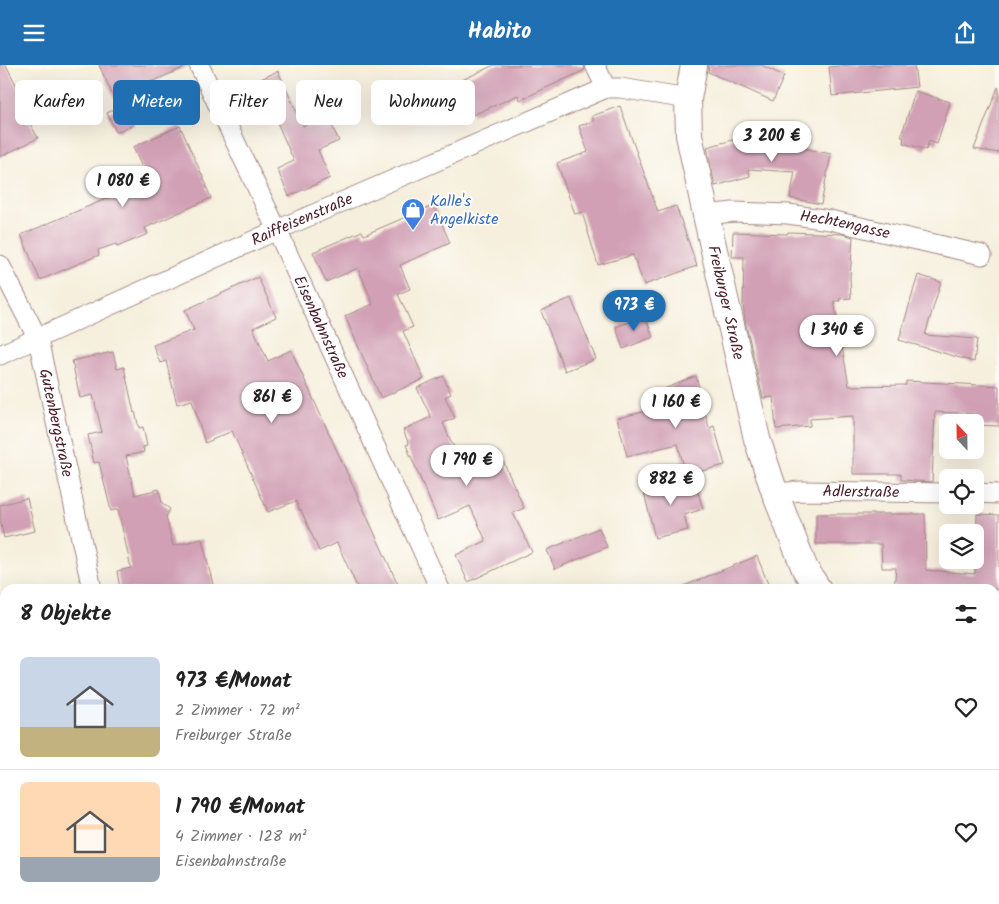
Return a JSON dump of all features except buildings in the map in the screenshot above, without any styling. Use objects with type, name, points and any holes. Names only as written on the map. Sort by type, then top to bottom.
[{"type":"street","name":"Eisenbahnstraße","points":[[200,65],[438,584]]},
{"type":"street","points":[[595,65],[606,88],[620,88],[688,99]]},
{"type":"street","name":"Freiburger Straße","points":[[694,65],[688,99],[689,135],[757,439],[775,493],[805,569],[815,584]]},
{"type":"street","name":"Raiffeisenstraße","points":[[0,355],[277,230],[606,88]]},
{"type":"street","name":"Hechtengasse","points":[[706,215],[733,213],[788,214],[830,220],[982,255]]},
{"type":"street","name":"Gutenbergstraße","points":[[0,265],[38,339],[91,584]]},
{"type":"street","name":"Adlerstraße","points":[[775,493],[801,491],[939,493]]},
{"type":"street","points":[[984,493],[999,494]]},
{"type":"place","name":"Kalle's Angelkiste","points":[[413,231]]}]
